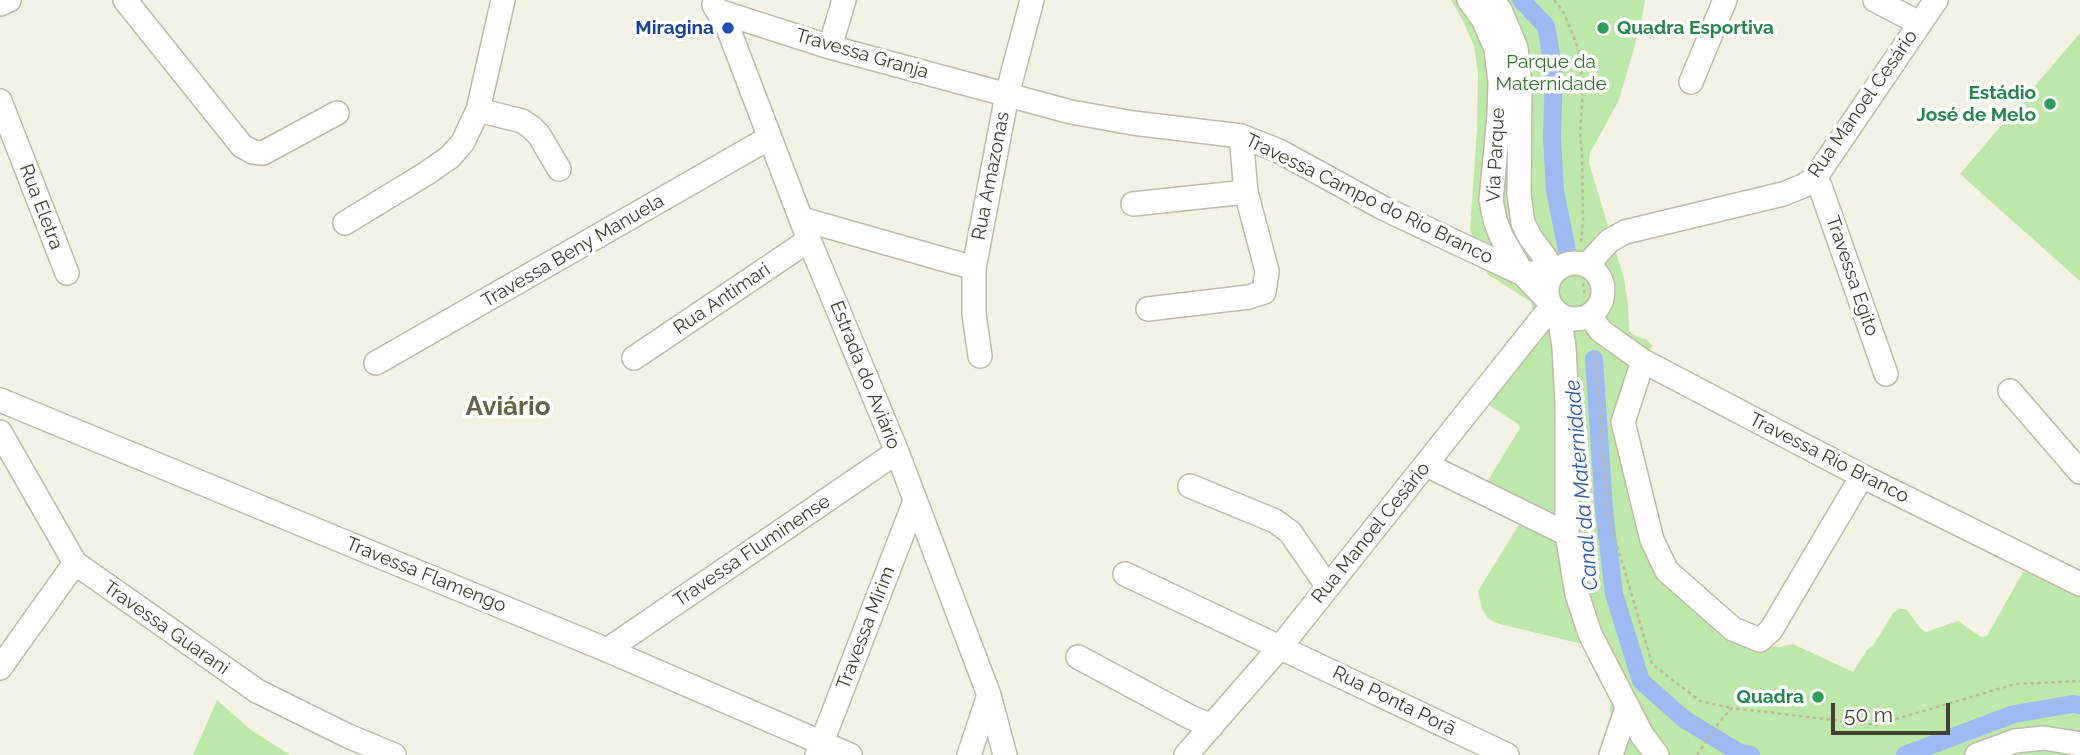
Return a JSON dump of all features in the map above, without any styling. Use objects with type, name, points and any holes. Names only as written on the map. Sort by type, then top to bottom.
[{"type":"street","points":[[0,4],[9,0]]},
{"type":"street","points":[[125,0],[242,146],[253,152],[263,153],[337,113]]},
{"type":"street","points":[[345,223],[427,173],[450,157],[463,142],[478,110],[503,0]]},
{"type":"street","points":[[830,47],[844,0]]},
{"type":"street","name":"Rua Amazonas","points":[[980,356],[974,314],[974,268],[1007,95],[1032,0]]},
{"type":"street","name":"Via Parque","points":[[1469,0],[1483,19],[1496,49],[1500,82],[1491,200],[1495,220],[1523,274],[1553,307]]},
{"type":"street","name":"Via Parque","points":[[1493,0],[1516,48],[1520,84],[1519,194],[1522,223],[1555,271]]},
{"type":"street","points":[[1691,82],[1725,0]]},
{"type":"street","points":[[1875,0],[1919,23]]},
{"type":"street","name":"Rua Manoel Cesário","points":[[1584,264],[1625,232],[1783,194],[1815,178],[1936,0]]},
{"type":"street","name":"Travessa Granja","points":[[714,6],[830,47],[1007,95]]},
{"type":"street","name":"Estrada do Aviário","points":[[714,6],[728,28],[769,138],[897,452],[989,695],[1005,755]]},
{"type":"street","name":"Travessa Campo do Rio Branco","points":[[1007,95],[1071,112],[1121,121],[1241,136],[1279,152],[1383,208],[1523,274]]},
{"type":"street","name":"Rua Eletra","points":[[0,101],[66,273]]},
{"type":"street","points":[[478,110],[522,121],[531,127],[539,135],[559,169]]},
{"type":"street","points":[[1148,309],[1249,297],[1264,292],[1267,271],[1246,192],[1241,136]]},
{"type":"street","name":"Travessa Beny Manuela","points":[[376,363],[769,138]]},
{"type":"street","name":"Travessa Egito","points":[[1815,178],[1886,374]]},
{"type":"street","points":[[1133,204],[1246,192]]},
{"type":"street","points":[[1470,248],[1483,232],[1491,200]]},
{"type":"street","points":[[806,230],[974,268]]},
{"type":"street","name":"Rua Antimari","points":[[634,358],[806,230]]},
{"type":"street","points":[[1523,274],[1555,271],[1566,264],[1584,264],[1599,275],[1604,290],[1601,304],[1589,316],[1575,320],[1553,307]]},
{"type":"street","points":[[1555,271],[1548,284],[1564,346],[1567,534],[1577,594],[1590,634],[1627,708],[1657,755]]},
{"type":"street","name":"Rua Manoel Cesário","points":[[1186,755],[1281,646],[1553,307]]},
{"type":"street","name":"Travessa Rio Branco","points":[[1589,316],[1601,331],[1643,361],[1863,476],[2080,584]]},
{"type":"street","points":[[1643,361],[1623,422],[1652,540],[1667,572],[1733,629],[1760,640],[1771,630],[1863,476]]},
{"type":"street","points":[[2010,391],[2080,472]]},
{"type":"street","name":"Travessa Flamengo","points":[[0,400],[607,650],[819,749],[850,755]]},
{"type":"street","name":"Travessa Guarani","points":[[0,432],[75,563],[257,691],[348,736],[394,755]]},
{"type":"street","name":"Travessa Fluminense","points":[[607,650],[897,452]]},
{"type":"street","points":[[1427,465],[1567,534]]},
{"type":"street","points":[[1190,485],[1275,522],[1290,532],[1328,587]]},
{"type":"street","name":"Travessa Mirim","points":[[819,749],[915,501]]},
{"type":"street","points":[[0,668],[75,563]]},
{"type":"street","name":"Rua Ponta Porã","points":[[1125,574],[1507,755]]},
{"type":"street","points":[[1078,657],[1212,726]]},
{"type":"street","points":[[969,755],[989,695]]},
{"type":"street","points":[[1611,755],[1627,708]]},
{"type":"street","points":[[1977,755],[2015,741],[2044,738],[2080,744]]},
{"type":"path","points":[[1554,0],[1564,13],[1578,48],[1583,90],[1580,134],[1583,220],[1580,249],[1589,316]]},
{"type":"path","points":[[1697,755],[1732,708],[1876,725],[2015,684],[2080,681]]},
{"type":"green space","name":"Parque da Maternidade","points":[[1451,0],[1645,0],[1641,24],[1619,100],[1590,153],[1589,163],[1624,279],[1629,330],[1653,346],[1635,367],[1620,420],[1641,539],[1757,645],[1780,647],[1793,644],[1853,672],[1893,613],[1899,609],[1906,609],[1926,632],[1958,621],[1981,637],[1987,636],[2023,572],[2080,597],[2080,755],[1616,755],[1611,702],[1582,644],[1496,623],[1488,618],[1482,609],[1478,591],[1520,523],[1487,482],[1520,428],[1486,403],[1538,332],[1531,302],[1487,274],[1470,230],[1478,72],[1474,46]]},
{"type":"green space","name":"Estádio José de Melo","points":[[2080,33],[2080,281],[1960,174]]},
{"type":"green space","points":[[217,700],[251,730],[290,755],[193,755]]},
{"type":"waterway","name":"Canal da Maternidade","points":[[1521,0],[1546,26],[1554,71],[1552,137],[1555,191],[1567,250]]},
{"type":"waterway","name":"Canal da Maternidade","points":[[1594,359],[1604,509],[1614,594],[1641,681],[1684,719],[1738,752],[1751,755]]},
{"type":"waterway","name":"Canal da Maternidade","points":[[1905,755],[2014,714],[2080,705]]},
{"type":"place","name":"Miragina","points":[[728,28]]},
{"type":"place","name":"Quadra Esportiva","points":[[1603,28]]},
{"type":"place","name":"Estádio José de Melo","points":[[2050,104]]},
{"type":"place","name":"Quadra","points":[[1818,697]]},
{"type":"district","name":"Aviário","points":[[508,407]]}]
